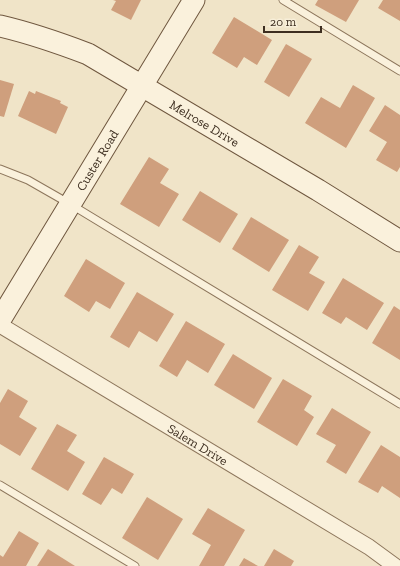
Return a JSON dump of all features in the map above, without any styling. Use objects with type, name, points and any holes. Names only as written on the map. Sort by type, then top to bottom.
[{"type":"street","name":"Custer Road","points":[[0,320],[194,0]]},
{"type":"street","name":"Melrose Drive","points":[[0,26],[23,31],[55,41],[88,54],[318,190],[400,241]]},
{"type":"street","name":"Salem Drive","points":[[0,325],[362,543],[395,566]]},
{"type":"lane","points":[[283,0],[400,71]]},
{"type":"lane","points":[[0,170],[28,180],[70,204],[400,404]]},
{"type":"lane","points":[[0,485],[136,566]]},
{"type":"building","points":[[113,0],[141,0],[131,20],[111,10],[116,1]]},
{"type":"building","points":[[318,0],[359,0],[346,22],[315,5]]},
{"type":"building","points":[[383,0],[400,0],[400,21],[378,8]]},
{"type":"building","points":[[234,17],[272,40],[257,65],[244,57],[237,68],[212,53]]},
{"type":"building","points":[[286,44],[312,59],[289,97],[264,82]]},
{"type":"building","points":[[0,80],[14,84],[4,117],[0,116]]},
{"type":"building","points":[[353,85],[375,98],[346,148],[305,123],[321,97],[340,108]]},
{"type":"building","points":[[29,91],[35,94],[36,91],[61,101],[60,103],[68,107],[56,134],[18,116]]},
{"type":"building","points":[[385,105],[400,115],[400,167],[397,172],[376,160],[387,142],[369,131]]},
{"type":"building","points":[[149,157],[169,169],[160,183],[179,194],[159,227],[120,204]]},
{"type":"building","points":[[200,191],[238,214],[220,243],[182,220]]},
{"type":"building","points":[[251,217],[289,240],[269,272],[232,249]]},
{"type":"building","points":[[299,245],[319,257],[309,273],[325,282],[308,311],[272,290]]},
{"type":"building","points":[[86,259],[125,283],[110,309],[96,301],[89,312],[64,296]]},
{"type":"building","points":[[343,278],[384,303],[367,330],[346,317],[341,324],[322,313]]},
{"type":"building","points":[[137,292],[174,314],[157,342],[139,331],[129,348],[110,337]]},
{"type":"building","points":[[394,306],[400,310],[400,360],[372,343]]},
{"type":"building","points":[[186,321],[225,344],[208,373],[187,360],[177,377],[159,366]]},
{"type":"building","points":[[233,354],[272,378],[254,409],[214,385]]},
{"type":"building","points":[[283,379],[312,396],[304,410],[314,417],[297,446],[257,422]]},
{"type":"building","points":[[8,389],[28,401],[19,417],[37,428],[20,456],[0,444],[0,403]]},
{"type":"building","points":[[332,408],[371,432],[346,474],[326,462],[336,445],[316,434]]},
{"type":"building","points":[[57,424],[77,435],[67,451],[85,462],[68,491],[31,469]]},
{"type":"building","points":[[381,445],[400,457],[400,498],[382,486],[378,493],[358,482]]},
{"type":"building","points":[[104,457],[134,474],[122,494],[112,488],[101,505],[82,494]]},
{"type":"building","points":[[147,497],[183,519],[158,560],[122,538]]},
{"type":"building","points":[[208,508],[245,530],[224,566],[199,566],[211,545],[192,534]]},
{"type":"building","points":[[19,531],[39,543],[26,566],[0,566],[0,555],[3,557]]},
{"type":"building","points":[[48,549],[75,566],[37,566]]},
{"type":"building","points":[[274,549],[294,561],[291,566],[264,566]]},
{"type":"building","points":[[244,558],[258,566],[239,566]]}]
